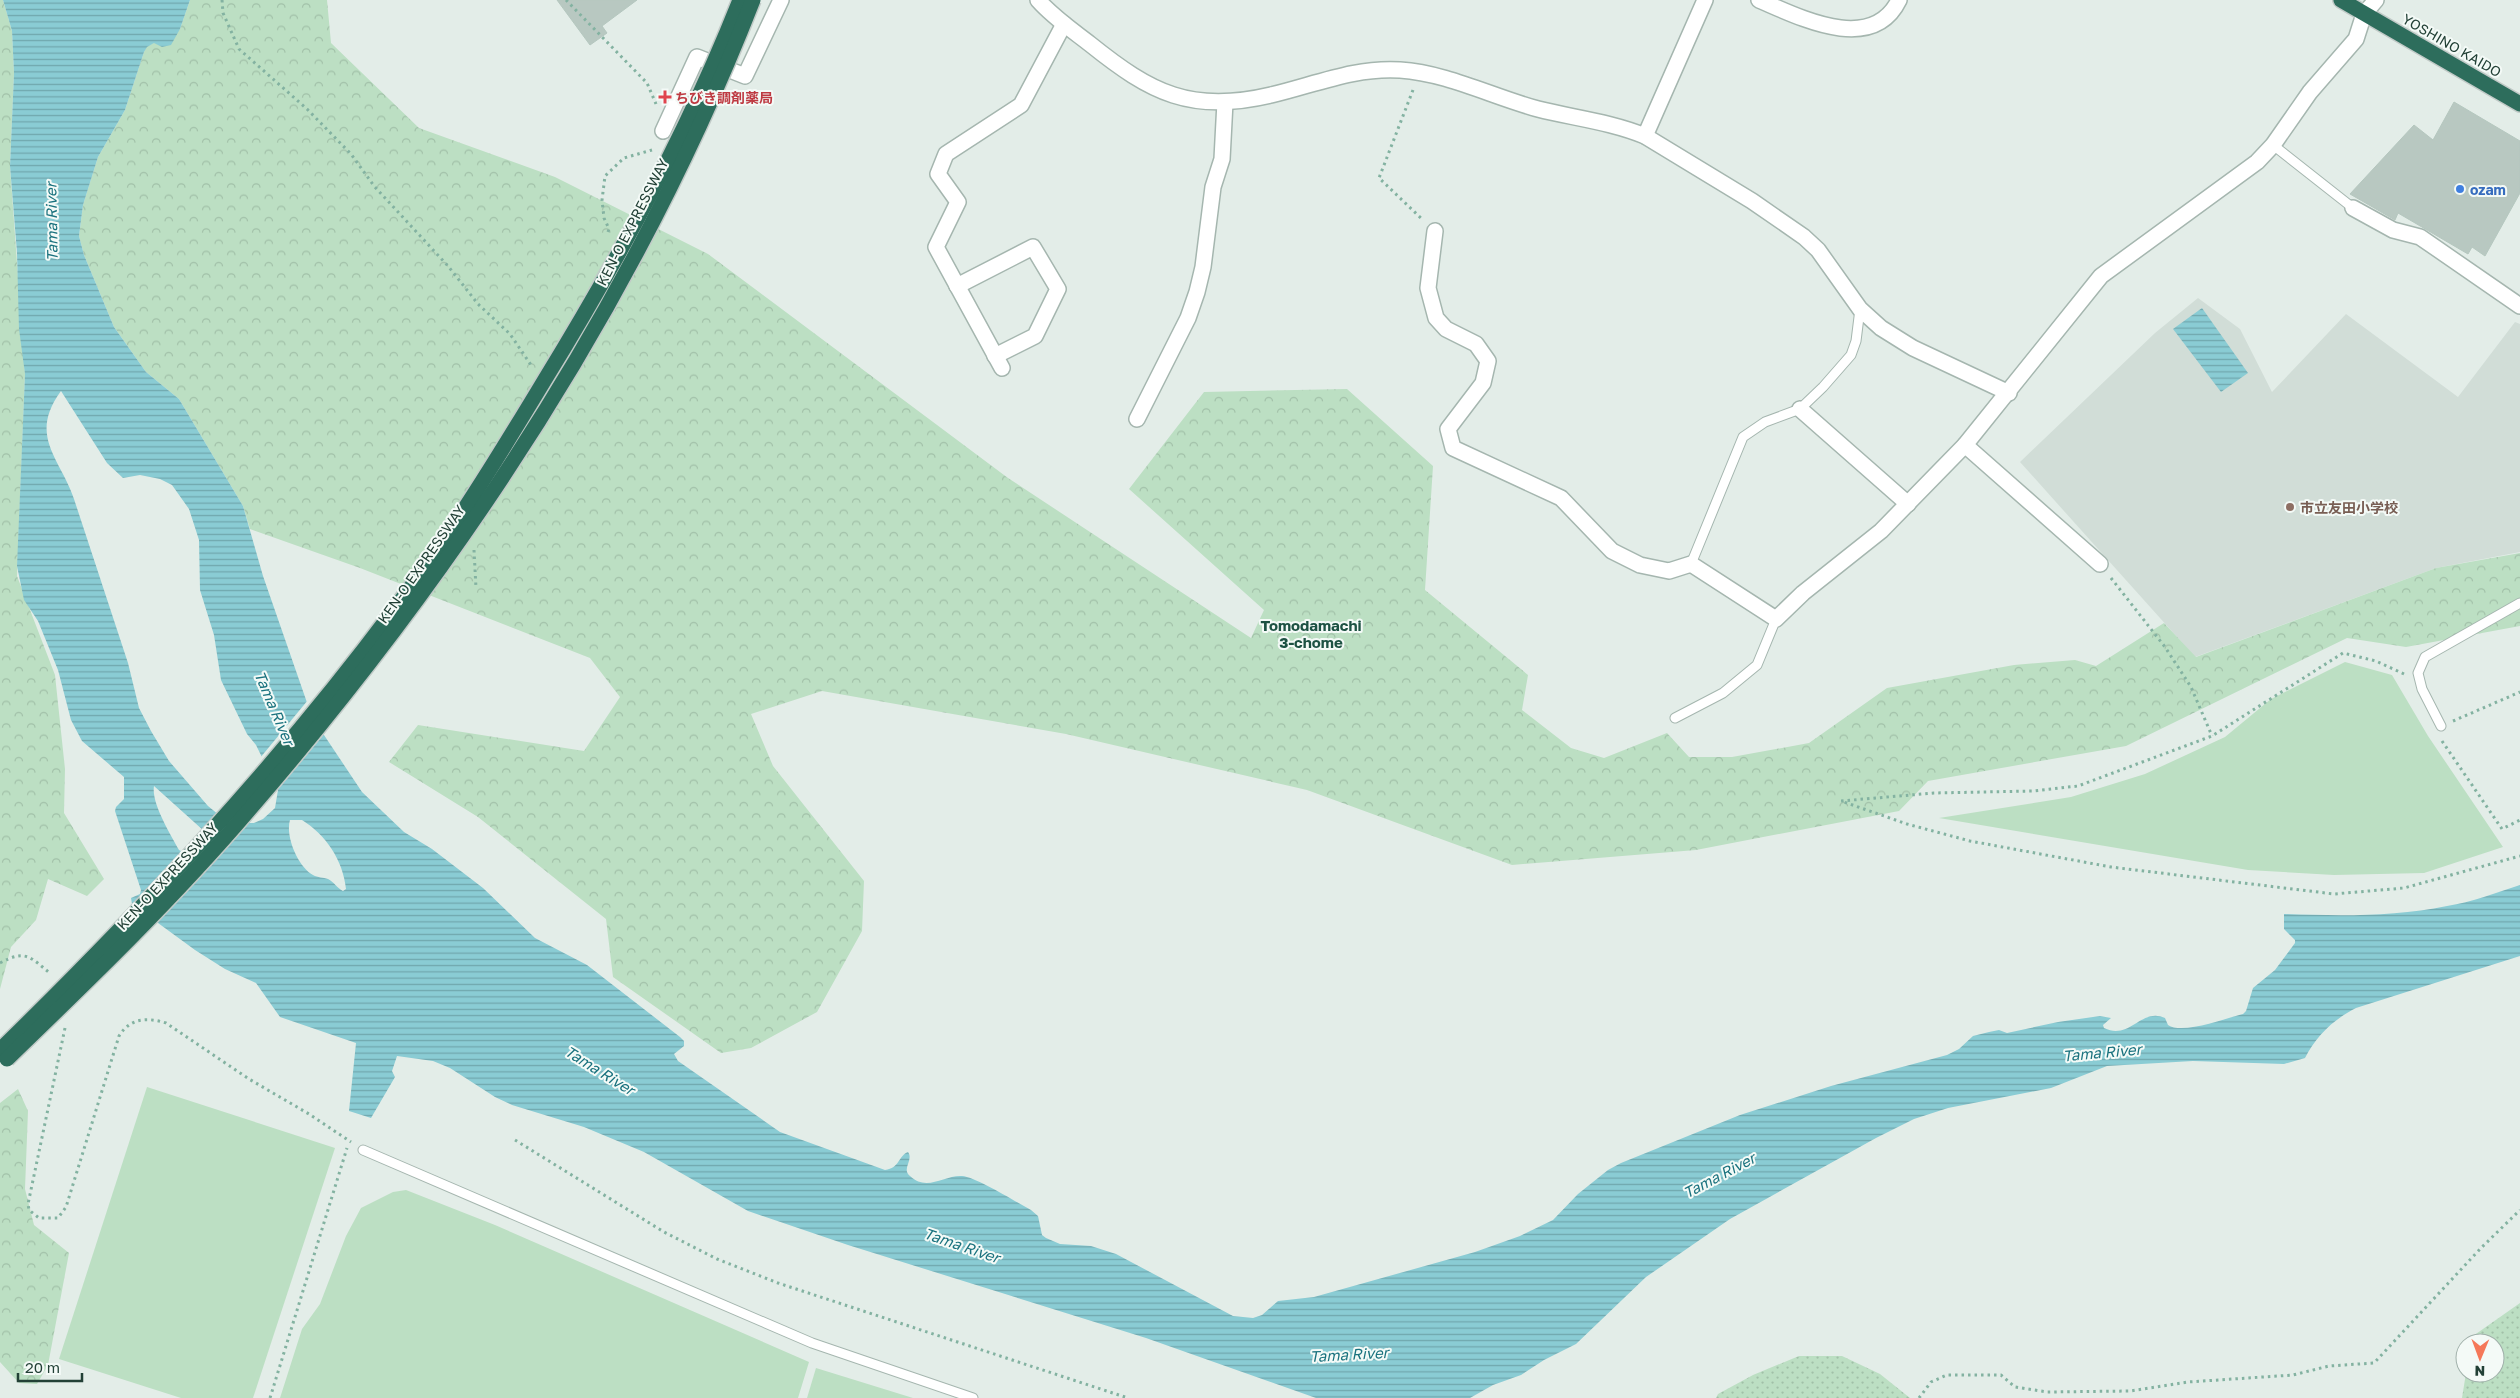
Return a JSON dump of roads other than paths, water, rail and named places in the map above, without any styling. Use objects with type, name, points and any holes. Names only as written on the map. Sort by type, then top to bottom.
[{"type":"highway","name":"KEN-O EXPRESSWAY","points":[[2,1058],[171,877],[295,735],[395,609],[501,452],[594,302],[666,166],[740,0]]},
{"type":"highway","name":"KEN-O EXPRESSWAY","points":[[2,1058],[103,966],[248,812],[405,618],[513,459],[606,308],[704,115],[753,0]]},
{"type":"highway","name":"YOSHINO KAIDO","points":[[2341,0],[2520,104]]},
{"type":"street","points":[[663,131],[696,57],[745,76],[781,0]]},
{"type":"street","points":[[1038,0],[1064,24],[1141,82],[1179,97],[1225,102],[1270,95],[1355,72],[1401,70],[1420,73],[1538,109],[1628,130],[1645,136],[1759,206],[1804,237],[1818,250],[1860,309],[1881,328],[1913,348],[2009,393]]},
{"type":"street","points":[[1645,136],[1705,0]]},
{"type":"street","points":[[1759,0],[1809,22],[1836,28],[1866,27],[1880,22],[1888,16],[1899,0]]},
{"type":"street","points":[[1435,231],[1428,288],[1436,318],[1446,329],[1476,344],[1488,361],[1483,383],[1448,429],[1453,448],[1561,498],[1612,551],[1640,565],[1669,571],[1691,564],[1776,619],[1803,592],[1881,531],[1965,445],[2009,393],[2101,276],[2240,177],[2273,145],[2310,92],[2356,39],[2364,14],[2376,0]]},
{"type":"street","points":[[957,286],[1033,247],[1058,288],[1035,336],[999,362],[957,286],[936,247],[958,202],[938,174],[946,154],[1021,105],[1064,24]]},
{"type":"street","points":[[1137,419],[1188,318],[1197,292],[1203,267],[1213,187],[1222,159],[1225,102]]},
{"type":"street","points":[[2352,208],[2393,230],[2420,237],[2520,306]]},
{"type":"street","points":[[1800,408],[1908,504]]},
{"type":"street","points":[[1965,445],[2100,564]]},
{"type":"lane","points":[[2273,145],[2352,208]]},
{"type":"lane","points":[[1691,564],[1744,437],[1764,422],[1800,408],[1852,355],[1856,342],[1860,309]]},
{"type":"lane","points":[[2441,726],[2420,682],[2418,673],[2425,657],[2520,603]]},
{"type":"lane","points":[[1675,718],[1722,693],[1756,665],[1776,619]]},
{"type":"lane","points":[[363,1150],[812,1342],[973,1398]]},
{"type":"water","name":"Tama River","points":[[3,0],[190,0],[180,29],[171,45],[162,47],[154,43],[147,47],[144,52],[125,110],[98,157],[83,205],[79,236],[84,255],[114,327],[146,372],[179,399],[243,506],[263,576],[312,717],[362,792],[404,832],[432,849],[483,888],[535,938],[587,965],[680,1037],[684,1041],[684,1046],[674,1054],[678,1061],[780,1132],[885,1170],[894,1167],[902,1156],[908,1152],[910,1158],[907,1170],[916,1181],[929,1183],[955,1176],[968,1177],[1031,1210],[1038,1216],[1042,1235],[1046,1238],[1060,1244],[1091,1246],[1116,1254],[1233,1316],[1253,1318],[1262,1315],[1278,1301],[1314,1297],[1475,1252],[1520,1236],[1553,1220],[1578,1194],[1608,1170],[1621,1163],[1740,1115],[1831,1086],[1947,1055],[1959,1049],[1973,1036],[1999,1030],[2007,1033],[2058,1022],[2100,1016],[2111,1018],[2103,1025],[2104,1028],[2113,1031],[2128,1028],[2149,1017],[2165,1018],[2168,1025],[2175,1028],[2184,1028],[2205,1025],[2243,1014],[2246,1011],[2253,988],[2275,970],[2295,943],[2295,940],[2284,929],[2284,914],[2386,914],[2427,910],[2466,902],[2520,885],[2520,956],[2356,1008],[2340,1017],[2326,1029],[2305,1058],[2284,1064],[2193,1061],[2107,1066],[2051,1088],[1948,1108],[1914,1119],[1730,1219],[1646,1277],[1576,1344],[1544,1360],[1521,1375],[1493,1385],[1470,1398],[1316,1398],[1146,1338],[848,1245],[748,1211],[644,1152],[584,1127],[512,1105],[495,1097],[450,1068],[433,1061],[397,1056],[392,1071],[395,1077],[371,1118],[349,1111],[356,1043],[280,1017],[256,983],[225,969],[195,950],[132,904],[131,898],[140,894],[141,890],[115,811],[116,807],[124,799],[124,777],[82,741],[71,720],[58,670],[38,621],[24,600],[17,566],[25,374],[19,329],[17,253],[10,166],[14,73],[12,31]],"holes":[[[61,391],[107,463],[123,478],[140,475],[160,479],[172,485],[189,509],[199,540],[200,590],[214,635],[221,680],[247,734],[256,745],[278,790],[275,808],[263,819],[254,823],[243,823],[219,815],[208,806],[169,761],[139,708],[128,663],[74,499],[50,447],[47,421]],[[154,786],[204,831],[183,852],[179,850],[162,819],[154,793]],[[290,820],[302,820],[319,833],[337,858],[346,889],[343,891],[328,879],[315,876],[302,865],[291,842]]]},
{"type":"water","points":[[2202,308],[2248,373],[2221,392],[2173,329]]},
{"type":"place","name":"ちびき調剤薬局","points":[[665,97]]},
{"type":"place","name":"ozam","points":[[2460,189]]},
{"type":"place","name":"市立友田小学校","points":[[2290,507]]},
{"type":"district","name":"Tomodamachi 3-chome","points":[[1311,634]]}]
